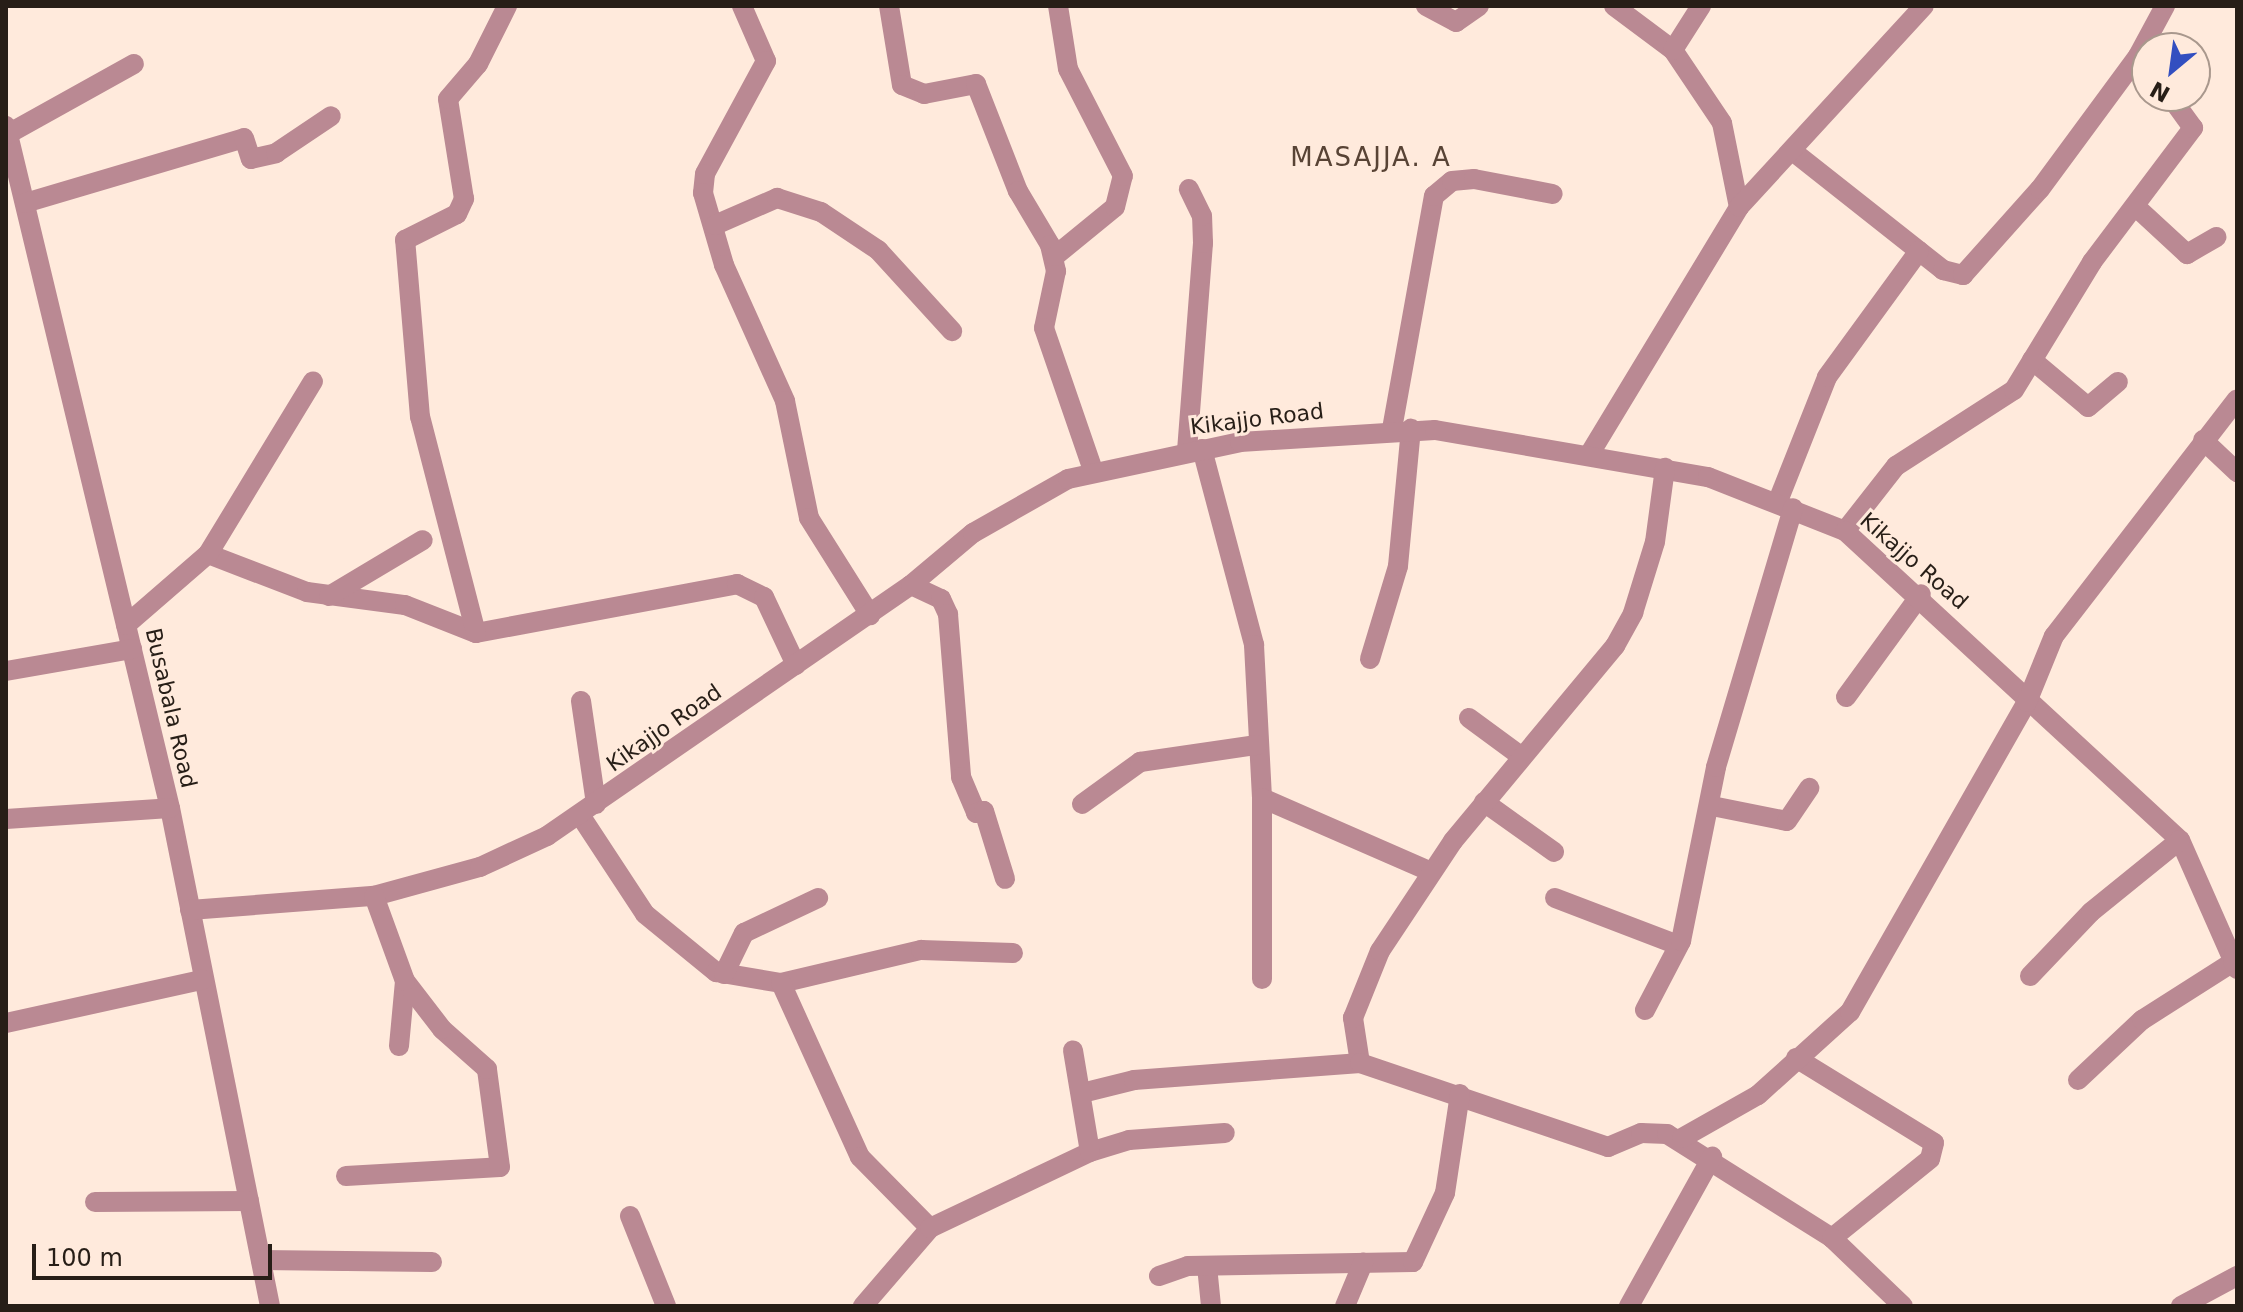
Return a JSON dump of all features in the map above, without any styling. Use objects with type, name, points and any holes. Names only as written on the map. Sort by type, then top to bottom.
[{"type":"street","points":[[476,633],[420,417],[405,240],[457,214],[464,199],[448,99],[478,64],[507,6]]},
{"type":"street","points":[[742,6],[767,52],[703,181],[724,265],[785,401],[809,518],[870,615]]},
{"type":"street","points":[[889,6],[902,85],[924,94],[976,84],[1018,191],[1055,256],[1044,328],[1093,470]]},
{"type":"street","points":[[1055,256],[1115,207],[1123,176],[1068,69],[1058,6]]},
{"type":"street","points":[[1426,6],[1456,22],[1479,6]]},
{"type":"street","points":[[1614,6],[1673,50],[1722,123],[1739,207]]},
{"type":"street","points":[[1673,50],[1701,6]]},
{"type":"street","points":[[1589,455],[1739,207],[1795,153],[1856,74],[1924,6]]},
{"type":"street","points":[[2154,32],[2165,6]]},
{"type":"street","points":[[7,130],[134,64]]},
{"type":"street","points":[[1795,153],[1919,251],[1954,274],[1978,264],[2131,74]]},
{"type":"street","points":[[1845,531],[1875,485],[1938,438],[1995,409],[2032,360],[2135,206],[2193,128],[2182,112]]},
{"type":"street","points":[[25,203],[244,138],[251,159],[276,153],[331,116]]},
{"type":"street","name":"Busabala Road","points":[[7,130],[12,180],[25,203],[170,808],[202,980],[270,1306]]},
{"type":"street","points":[[1370,659],[1398,566],[1401,429],[1434,196],[1452,181],[1474,179],[1553,194]]},
{"type":"street","points":[[1189,189],[1202,216],[1203,243],[1195,450],[1254,645],[1262,798],[1262,979]]},
{"type":"street","points":[[715,225],[777,198],[821,212],[878,250],[952,331]]},
{"type":"street","points":[[2135,206],[2187,254],[2217,237]]},
{"type":"street","points":[[1645,1010],[1678,945],[1746,656],[1786,504],[1827,377],[1919,251]]},
{"type":"street","points":[[2032,360],[2088,407],[2118,382]]},
{"type":"street","points":[[126,625],[208,554],[313,381]]},
{"type":"street","points":[[1682,1138],[1758,1095],[1850,1012],[2027,702],[2054,636],[2237,399]]},
{"type":"street","name":"Kikajjo Road","points":[[190,910],[374,896],[480,867],[588,810],[870,615],[1024,498],[1093,470],[1195,450],[1401,429],[1665,468],[1786,504],[1845,531],[1921,594],[2027,702],[2180,840],[2236,958]]},
{"type":"street","points":[[2203,440],[2237,472]]},
{"type":"street","points":[[1360,1063],[1357,999],[1431,872],[1484,802],[1615,646],[1633,613],[1655,542],[1665,468]]},
{"type":"street","points":[[329,596],[423,540]]},
{"type":"street","points":[[208,554],[329,596],[405,605],[476,633],[737,584],[764,597],[796,665]]},
{"type":"street","points":[[911,585],[941,599],[948,614],[961,777],[976,813],[984,811],[1005,879]]},
{"type":"street","points":[[1846,697],[1921,594]]},
{"type":"street","points":[[6,671],[132,649]]},
{"type":"street","points":[[581,701],[588,810],[656,926],[724,974],[781,983],[921,950],[1013,953]]},
{"type":"street","points":[[1469,718],[1522,757]]},
{"type":"street","points":[[1082,804],[1140,762],[1257,745]]},
{"type":"street","points":[[1712,806],[1787,821],[1809,788]]},
{"type":"street","points":[[1262,798],[1431,872]]},
{"type":"street","points":[[1484,802],[1554,852]]},
{"type":"street","points":[[6,819],[170,808]]},
{"type":"street","points":[[2030,976],[2091,912],[2180,840]]},
{"type":"street","points":[[346,1176],[500,1167],[487,1069],[442,1029],[405,981],[374,896]]},
{"type":"street","points":[[724,974],[744,933],[818,898]]},
{"type":"street","points":[[1555,898],[1678,945]]},
{"type":"street","points":[[2078,1080],[2142,1020],[2236,958]]},
{"type":"street","points":[[6,1023],[202,980]]},
{"type":"street","points":[[399,1046],[405,981]]},
{"type":"street","points":[[781,983],[860,1157],[930,1228]]},
{"type":"street","points":[[1073,1050],[1090,1152]]},
{"type":"street","points":[[1796,1058],[1934,1143],[1930,1159],[1832,1238]]},
{"type":"street","points":[[1082,1093],[1134,1080],[1360,1063],[1460,1094],[1608,1147],[1641,1133],[1682,1138],[1832,1238],[1903,1306]]},
{"type":"street","points":[[1159,1276],[1207,1266],[1413,1262],[1445,1193],[1460,1094]]},
{"type":"street","points":[[863,1306],[930,1228],[1090,1152],[1129,1140],[1225,1133]]},
{"type":"street","points":[[1629,1306],[1712,1157]]},
{"type":"street","points":[[95,1202],[249,1201]]},
{"type":"street","points":[[630,1216],[666,1306]]},
{"type":"street","points":[[261,1260],[432,1262]]},
{"type":"street","points":[[1345,1306],[1363,1263]]},
{"type":"street","points":[[1207,1266],[1211,1306]]},
{"type":"street","points":[[2181,1306],[2237,1276]]},
{"type":"district","name":"MASAJJA. A","points":[[1371,158]]}]
